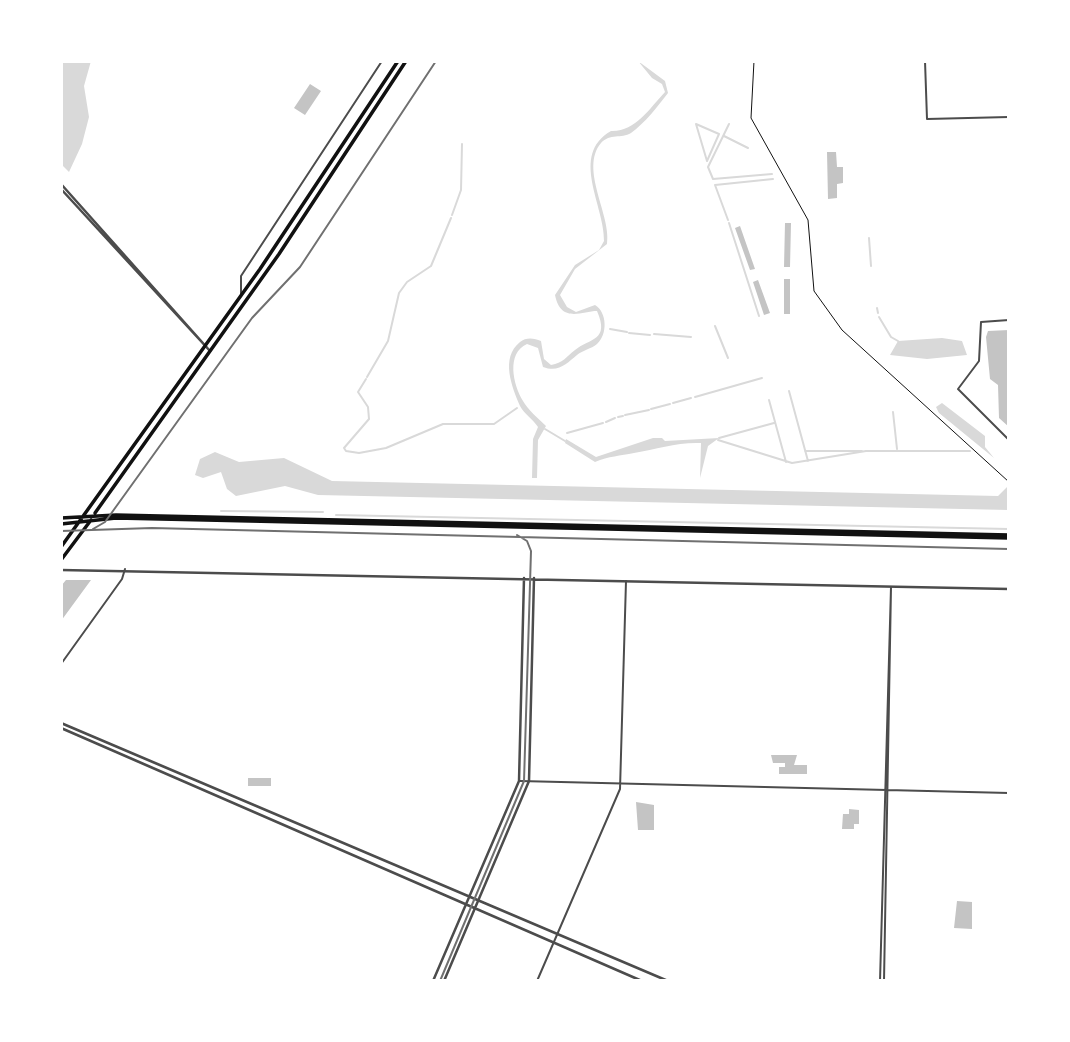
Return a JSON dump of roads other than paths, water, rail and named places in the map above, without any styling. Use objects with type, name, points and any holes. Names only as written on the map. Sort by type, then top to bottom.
[{"type":"main road","points":[[61,547],[241,296],[398,61]]},
{"type":"main road","points":[[61,560],[279,254],[406,61]]},
{"type":"main road","points":[[61,518],[83,515],[1009,537]]},
{"type":"main road","points":[[61,524],[93,517]]},
{"type":"street","points":[[241,296],[242,276],[382,61]]},
{"type":"street","points":[[925,61],[927,119],[1009,117]]},
{"type":"street","points":[[61,184],[205,347]]},
{"type":"street","points":[[61,189],[210,351]]},
{"type":"street","points":[[1009,320],[981,322],[981,357],[958,389],[1009,440]]},
{"type":"street","points":[[61,664],[122,579],[125,569]]},
{"type":"street","points":[[61,570],[125,569],[1009,589]]},
{"type":"street","points":[[433,981],[519,780],[524,578]]},
{"type":"street","points":[[444,981],[529,781],[534,578]]},
{"type":"street","points":[[537,981],[620,784],[626,580]]},
{"type":"street","points":[[882,981],[891,586]]},
{"type":"street","points":[[61,725],[667,981]]},
{"type":"street","points":[[61,725],[642,981]]},
{"type":"street","points":[[519,780],[1009,793]]},
{"type":"waterway","points":[[696,124],[719,134],[707,161],[696,124]]},
{"type":"waterway","points":[[729,124],[708,167],[713,179],[772,174]]},
{"type":"waterway","points":[[724,136],[748,148]]},
{"type":"waterway","points":[[452,215],[461,190],[462,144]]},
{"type":"waterway","points":[[728,220],[715,185],[773,179]]},
{"type":"waterway","points":[[367,377],[388,341],[399,293],[407,282],[431,266],[451,218]]},
{"type":"waterway","points":[[729,223],[759,316]]},
{"type":"waterway","points":[[869,238],[871,266]]},
{"type":"waterway","points":[[877,308],[878,313]]},
{"type":"waterway","points":[[879,317],[891,337],[898,341]]},
{"type":"waterway","points":[[715,326],[728,358]]},
{"type":"waterway","points":[[610,329],[627,332]]},
{"type":"waterway","points":[[629,333],[650,335]]},
{"type":"waterway","points":[[654,334],[691,337]]},
{"type":"waterway","points":[[695,397],[762,378]]},
{"type":"waterway","points":[[366,379],[358,392],[368,407],[369,419],[344,448],[346,451],[359,453],[386,448],[443,424],[494,424],[517,408]]},
{"type":"waterway","points":[[789,391],[808,461]]},
{"type":"waterway","points":[[673,403],[691,398]]},
{"type":"waterway","points":[[769,400],[786,462]]},
{"type":"waterway","points":[[651,409],[670,404]]},
{"type":"waterway","points":[[625,415],[649,410]]},
{"type":"waterway","points":[[893,412],[897,449]]},
{"type":"waterway","points":[[618,417],[623,416]]},
{"type":"waterway","points":[[606,422],[615,418]]},
{"type":"waterway","points":[[567,433],[603,423]]},
{"type":"waterway","points":[[719,438],[774,423]]},
{"type":"waterway","points":[[545,429],[565,441]]},
{"type":"waterway","points":[[718,440],[792,463],[866,451],[970,451]]},
{"type":"waterway","points":[[805,451],[862,451]]},
{"type":"waterway","points":[[221,511],[323,512]]},
{"type":"waterway","points":[[336,515],[1009,529]]},
{"type":"tram line","points":[[93,529],[105,522],[252,318],[300,267],[436,61]]},
{"type":"tram line","points":[[61,531],[152,528],[1009,549]]},
{"type":"tram line","points":[[440,981],[524,781],[531,551],[527,541],[517,535]]}]
